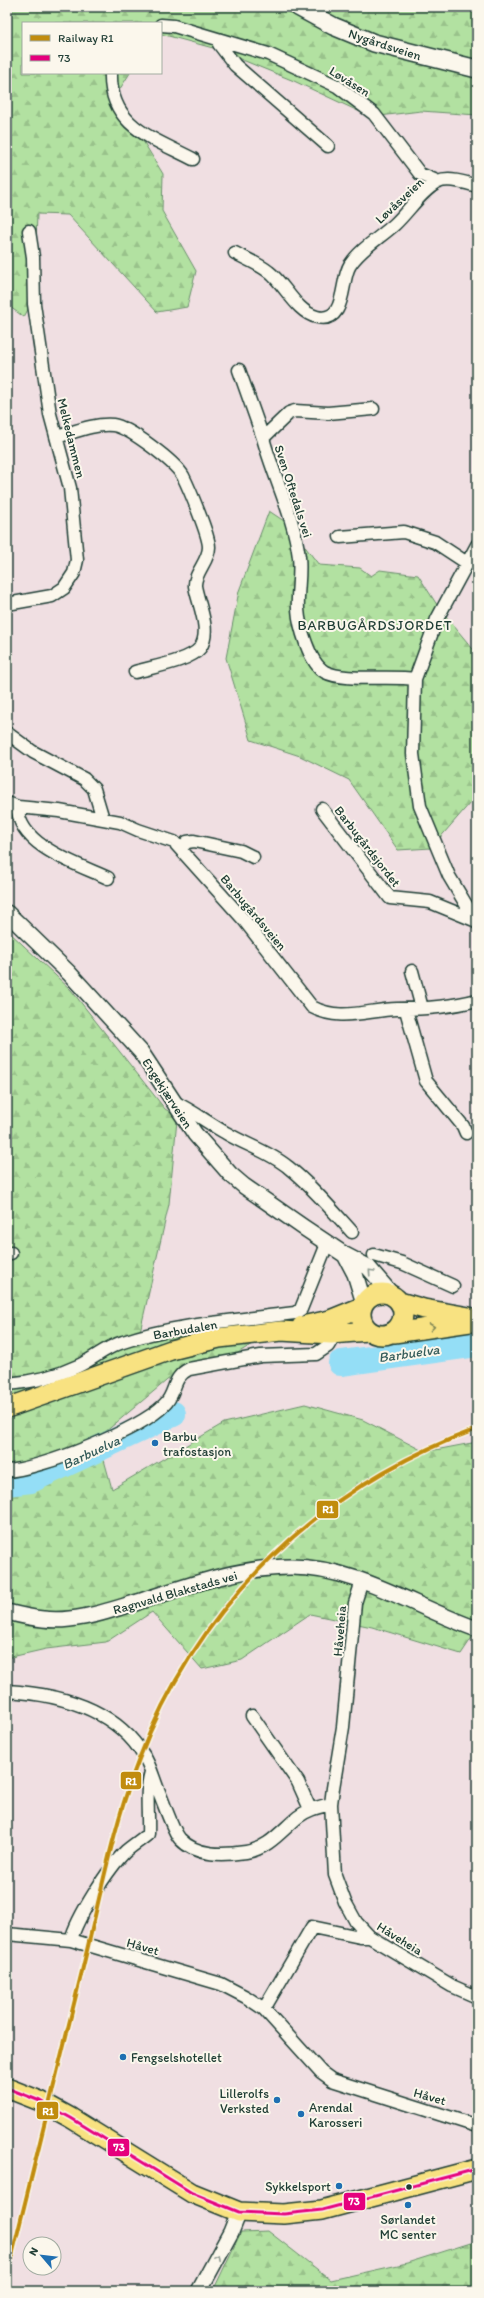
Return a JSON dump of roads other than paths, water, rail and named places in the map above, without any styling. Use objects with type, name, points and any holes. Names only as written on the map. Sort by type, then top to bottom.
[{"type":"main road","name":"Nygårdsveien","points":[[298,7],[333,26],[374,43],[477,69]]},
{"type":"main road","points":[[376,1294],[424,1309],[477,1320],[394,1333],[385,1336],[376,1335],[368,1331],[362,1320],[363,1305],[376,1294]]},
{"type":"main road","points":[[394,1333],[400,1327],[403,1319],[396,1299]]},
{"type":"main road","name":"Barbudalen","points":[[331,1327],[363,1305]]},
{"type":"main road","name":"Barbudalen","points":[[7,1408],[171,1350],[220,1338],[331,1327],[368,1331]]},
{"type":"main road","points":[[7,2088],[40,2101],[71,2118],[192,2193],[239,2212],[284,2214],[322,2210],[477,2169]]},
{"type":"street","name":"Løvåsen","points":[[162,25],[174,26],[268,54],[337,86],[374,114],[420,174],[439,182]]},
{"type":"street","points":[[220,40],[219,44],[235,65],[328,146]]},
{"type":"street","points":[[111,74],[112,100],[122,116],[139,130],[192,160]]},
{"type":"street","name":"Løvåsveien","points":[[235,253],[268,271],[282,282],[298,304],[318,317],[334,314],[342,301],[345,277],[349,265],[439,182],[448,181],[477,186]]},
{"type":"street","name":"Melkedammen","points":[[7,604],[52,596],[64,588],[74,573],[77,560],[74,512],[57,437],[50,414],[34,304],[32,257],[29,231]]},
{"type":"street","points":[[239,370],[263,438]]},
{"type":"street","name":"Sven Oftedals vei","points":[[373,409],[328,413],[295,411],[289,413],[263,438],[294,533],[299,558],[298,609],[302,629],[312,657],[324,671],[337,676],[398,676],[415,679]]},
{"type":"street","points":[[57,437],[99,426],[112,425],[120,427],[155,449],[173,464],[183,476],[207,535],[209,547],[207,558],[195,584],[203,620],[204,635],[201,646],[188,657],[135,672]]},
{"type":"street","points":[[340,537],[404,532],[435,542],[466,563]]},
{"type":"street","points":[[476,922],[449,876],[420,806],[414,754],[415,679],[437,619],[477,545]]},
{"type":"street","points":[[7,733],[33,752],[84,779],[94,789],[103,819]]},
{"type":"street","points":[[12,805],[27,833],[38,844],[108,878]]},
{"type":"street","name":"Barbugårdsveien","points":[[12,805],[59,811],[120,822],[138,830],[174,842],[181,848],[244,920],[312,1007],[320,1011],[339,1015],[456,1005],[477,1000]]},
{"type":"street","name":"Barbugårdsjordet","points":[[322,809],[390,898],[430,902],[476,922]]},
{"type":"street","points":[[181,848],[187,842],[194,841],[241,852],[253,857]]},
{"type":"street","name":"Engekjærveien","points":[[7,913],[69,973],[141,1052],[195,1134],[230,1174],[255,1194],[345,1255],[368,1267],[396,1299]]},
{"type":"street","points":[[412,971],[422,1008]]},
{"type":"street","points":[[406,1010],[426,1081],[463,1126],[466,1133]]},
{"type":"street","points":[[174,1102],[195,1112],[226,1133],[274,1157],[287,1166],[309,1186],[352,1232]]},
{"type":"street","name":"Barbudalen","points":[[7,1384],[32,1382],[78,1366],[105,1350],[141,1337],[212,1323],[295,1313],[301,1309],[325,1249],[329,1244]]},
{"type":"street","points":[[374,1254],[402,1263],[453,1286]]},
{"type":"street","name":"Engekjærveien","points":[[345,1255],[355,1274],[363,1305]]},
{"type":"street","points":[[7,1471],[21,1470],[91,1446],[150,1417],[165,1405],[176,1380],[181,1373],[189,1369],[261,1356],[316,1354],[328,1346],[331,1327]]},
{"type":"street","name":"Ragnvald Blakstads vei","points":[[7,1612],[44,1619],[84,1616],[208,1580],[249,1571],[291,1567],[325,1570],[362,1581],[452,1620],[477,1629]]},
{"type":"street","name":"Håveheia","points":[[362,1581],[356,1603],[344,1727],[331,1804],[335,1875],[345,1902],[356,1922],[370,1937],[452,1986],[477,1997]]},
{"type":"street","points":[[7,1691],[28,1692],[66,1700],[92,1710],[127,1734],[144,1756],[179,1838],[191,1848],[204,1852],[248,1852],[274,1840],[298,1816],[310,1809],[331,1804]]},
{"type":"street","points":[[252,1716],[298,1782],[310,1809]]},
{"type":"street","points":[[71,1940],[83,1912],[111,1869],[126,1851],[148,1834],[149,1809],[147,1785],[151,1772]]},
{"type":"street","points":[[264,2009],[312,1927],[360,1937],[370,1937]]},
{"type":"street","name":"Håvet","points":[[7,1934],[71,1940],[221,1984],[246,1997],[264,2009],[321,2072],[332,2080],[477,2126]]},
{"type":"street","points":[[199,2291],[231,2232],[239,2212]]},
{"type":"waterway","name":"Barbuelva","points":[[341,1363],[477,1344]]},
{"type":"waterway","name":"Barbuelva","points":[[7,1483],[31,1480],[173,1414]]},
{"type":"rail line","name":"R1","points":[[7,2276],[114,1836],[139,1759],[164,1703],[195,1650],[231,1601],[272,1557],[317,1517],[367,1482],[420,1453],[477,1429]]},
{"type":"place","name":"Barbu trafostasjon","points":[[155,1443]]},
{"type":"place","name":"Fengselshotellet","points":[[123,2057]]},
{"type":"place","name":"Lillerolfs Verksted","points":[[277,2100]]},
{"type":"place","name":"Arendal Karosseri","points":[[301,2114]]},
{"type":"place","name":"Sykkelsport","points":[[339,2186]]},
{"type":"place","name":"Sørlandet MC senter","points":[[408,2205]]},
{"type":"district","name":"BARBUGÅRDSJORDET","points":[[375,625]]}]
